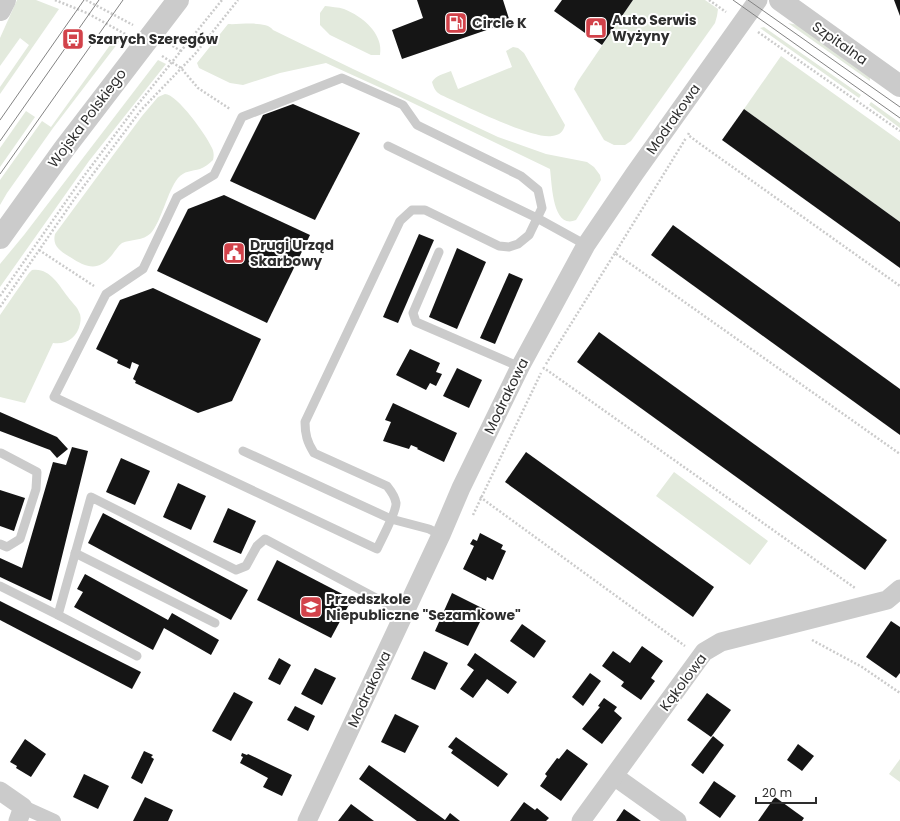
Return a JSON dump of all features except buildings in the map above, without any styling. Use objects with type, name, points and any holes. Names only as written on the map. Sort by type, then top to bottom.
[{"type":"street","points":[[0,10],[5,0]]},
{"type":"street","name":"Modrakowa","points":[[307,821],[441,535],[461,488],[520,367],[586,245],[635,173],[758,0]]},
{"type":"street","name":"Szpitalna","points":[[780,0],[900,86]]},
{"type":"street","name":"Wojska Polskiego","points":[[0,238],[174,1]]},
{"type":"street","name":"Kąkolowa","points":[[581,821],[704,652],[721,642],[887,600],[900,589]]},
{"type":"street","points":[[614,776],[677,821]]},
{"type":"street","points":[[0,791],[21,814],[54,821]]},
{"type":"lane","points":[[342,78],[403,105],[417,125],[521,176],[538,190],[542,208],[529,235],[518,244],[509,247],[499,246],[425,210],[412,210],[400,221],[305,422],[305,434],[308,444],[314,453],[387,486],[393,494],[396,504],[391,519],[377,549],[54,397],[106,294],[143,269],[177,196],[214,175],[242,117],[342,78]]},
{"type":"lane","points":[[388,146],[537,218],[586,245]]},
{"type":"lane","points":[[438,252],[413,313],[416,322],[520,367]]},
{"type":"lane","points":[[243,450],[391,519],[429,529],[441,535]]},
{"type":"lane","points":[[0,544],[7,547],[20,539],[36,489],[37,472],[1,453]]},
{"type":"lane","points":[[58,615],[91,497],[236,570],[246,566],[257,546],[265,539],[404,613]]},
{"type":"lane","points":[[76,553],[215,623]]},
{"type":"lane","points":[[0,586],[137,656]]},
{"type":"path","points":[[55,0],[90,14],[181,68],[198,88],[242,117]]},
{"type":"path","points":[[86,0],[134,25]]},
{"type":"path","points":[[0,296],[81,180],[135,108],[173,63],[222,0]]},
{"type":"path","points":[[0,307],[75,198],[141,110],[195,54],[238,0]]},
{"type":"path","points":[[709,0],[726,12]]},
{"type":"path","points":[[755,31],[759,32],[900,132]]},
{"type":"path","points":[[754,39],[759,32]]},
{"type":"path","points":[[471,520],[544,368],[693,128]]},
{"type":"path","points":[[688,135],[900,286]]},
{"type":"path","points":[[39,250],[106,294]]},
{"type":"path","points":[[615,253],[900,454]]},
{"type":"path","points":[[544,368],[859,590]]},
{"type":"path","points":[[461,488],[481,498],[700,657]]},
{"type":"path","points":[[808,637],[862,666],[900,694]]},
{"type":"shaded area","points":[[17,0],[36,0],[59,9],[0,94],[0,87],[29,45],[20,38],[0,66],[0,38]]},
{"type":"shaded area","points":[[633,0],[705,0],[718,9],[715,23],[631,141],[625,145],[614,145],[604,140],[574,89]]},
{"type":"shaded area","points":[[325,6],[344,9],[358,16],[364,21],[379,40],[380,55],[371,55],[330,35],[320,25],[320,13]]},
{"type":"shaded area","points":[[788,23],[798,25],[870,76],[870,81]]},
{"type":"shaded area","points":[[228,24],[259,24],[270,27],[273,30],[353,69],[498,137],[546,154],[587,162],[594,167],[600,175],[601,180],[576,220],[568,221],[562,218],[555,204],[550,169],[326,63],[280,73],[243,85],[230,83],[199,68],[197,63]]},
{"type":"shaded area","points":[[764,27],[861,95],[859,98],[760,28]]},
{"type":"shaded area","points":[[118,38],[121,39],[53,128],[0,205],[0,180],[42,121],[51,127],[113,41]]},
{"type":"shaded area","points":[[513,47],[518,48],[524,53],[565,125],[559,134],[543,136],[530,133],[480,113],[441,95],[434,88],[432,82],[436,78],[451,71],[458,89],[512,67],[506,51]]},
{"type":"shaded area","points":[[781,56],[900,141],[900,222],[744,109]]},
{"type":"shaded area","points":[[158,60],[166,64],[89,161],[0,287],[0,264],[24,235]]},
{"type":"shaded area","points":[[165,94],[177,101],[191,116],[213,150],[213,160],[204,167],[185,173],[178,178],[155,227],[148,236],[122,243],[102,264],[97,266],[87,266],[82,264],[66,255],[58,248],[54,238],[55,234],[142,116],[158,97]]},
{"type":"shaded area","points":[[871,102],[900,123],[900,128],[869,105]]},
{"type":"shaded area","points":[[26,111],[35,117],[0,167],[0,148]]},
{"type":"shaded area","points":[[32,270],[44,271],[57,282],[77,308],[81,319],[79,329],[74,337],[66,342],[53,343],[25,403],[0,397],[0,315]]},
{"type":"shaded area","points":[[674,472],[768,541],[750,565],[656,496]]},
{"type":"shaded area","points":[[900,759],[900,782],[889,774]]},
{"type":"tram line","points":[[0,120],[84,0]]},
{"type":"tram line","points":[[0,141],[99,0]]},
{"type":"tram line","points":[[0,174],[123,0]]},
{"type":"tram line","points":[[733,0],[900,118]]},
{"type":"tram line","points":[[748,0],[900,107]]},
{"type":"place","name":"Circle K","points":[[456,23]]},
{"type":"place","name":"Auto Serwis Wyżyny","points":[[596,28]]},
{"type":"place","name":"Szarych Szeregów","points":[[73,39]]},
{"type":"place","name":"Drugi Urząd Skarbowy","points":[[234,253]]},
{"type":"place","name":"Przedszkole Niepubliczne \"Sezamkowe\"","points":[[311,607]]}]
